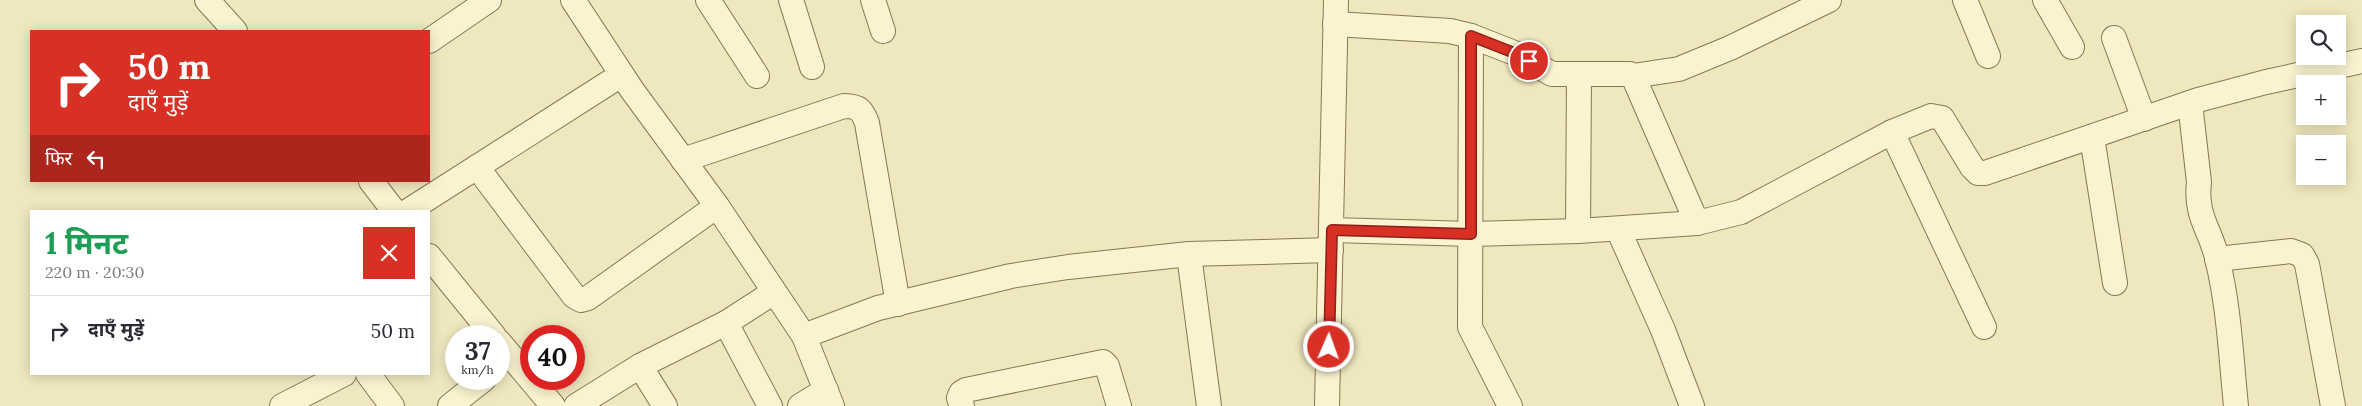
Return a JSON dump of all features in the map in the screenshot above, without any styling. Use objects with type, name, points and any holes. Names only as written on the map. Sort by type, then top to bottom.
[{"type":"street","points":[[207,0],[234,30]]},
{"type":"street","points":[[430,40],[489,0]]},
{"type":"street","points":[[573,0],[621,75],[717,206],[804,336],[829,398],[800,406]]},
{"type":"street","points":[[708,0],[757,76]]},
{"type":"street","points":[[791,0],[812,67]]},
{"type":"street","points":[[873,0],[883,31]]},
{"type":"street","points":[[1327,406],[1336,0]]},
{"type":"street","points":[[1336,24],[1450,31],[1471,36],[1517,54],[1549,74],[1627,73],[1633,76],[1679,69],[1730,48],[1829,0]]},
{"type":"street","points":[[1965,0],[1988,56]]},
{"type":"street","points":[[2045,0],[2072,47]]},
{"type":"street","points":[[1471,36],[1470,327],[1510,406]]},
{"type":"street","points":[[2114,38],[2144,119]]},
{"type":"street","points":[[804,336],[878,308],[1011,276],[1068,267],[1332,240],[1578,232],[1697,223],[1741,212],[1892,132],[1931,116],[1942,118],[1972,167],[1981,174],[2190,103],[2266,82],[2362,61]]},
{"type":"street","points":[[1578,232],[1579,74]]},
{"type":"street","points":[[410,210],[621,75]]},
{"type":"street","points":[[1633,76],[1697,223]]},
{"type":"street","points":[[2190,103],[2199,182],[2200,217],[2217,259],[2236,406]]},
{"type":"street","points":[[682,160],[844,106],[855,106],[862,110],[867,123],[898,304]]},
{"type":"street","points":[[1892,132],[1984,326]]},
{"type":"street","points":[[2092,137],[2115,284]]},
{"type":"street","points":[[477,167],[574,296],[581,300],[588,298],[717,206]]},
{"type":"street","points":[[372,182],[393,210]]},
{"type":"street","points":[[1618,229],[1663,330],[1692,406]]},
{"type":"street","points":[[2217,259],[2291,251],[2302,255],[2307,264],[2333,406]]},
{"type":"street","points":[[1189,254],[1209,406]]},
{"type":"street","points":[[430,257],[485,325]]},
{"type":"street","points":[[576,406],[640,366],[726,323],[774,292]]},
{"type":"street","points":[[726,323],[770,406]]},
{"type":"street","points":[[510,362],[553,406]]},
{"type":"street","points":[[962,406],[959,398],[961,393],[966,390],[1102,362],[1107,366],[1119,406]]},
{"type":"street","points":[[640,366],[665,406]]},
{"type":"street","points":[[282,406],[314,399],[343,375]]},
{"type":"street","points":[[369,375],[389,405]]},
{"type":"street","points":[[450,406],[470,390]]},
{"type":"route","points":[[1329,347],[1332,230],[1471,234],[1471,36],[1517,54],[1529,61]]}]
